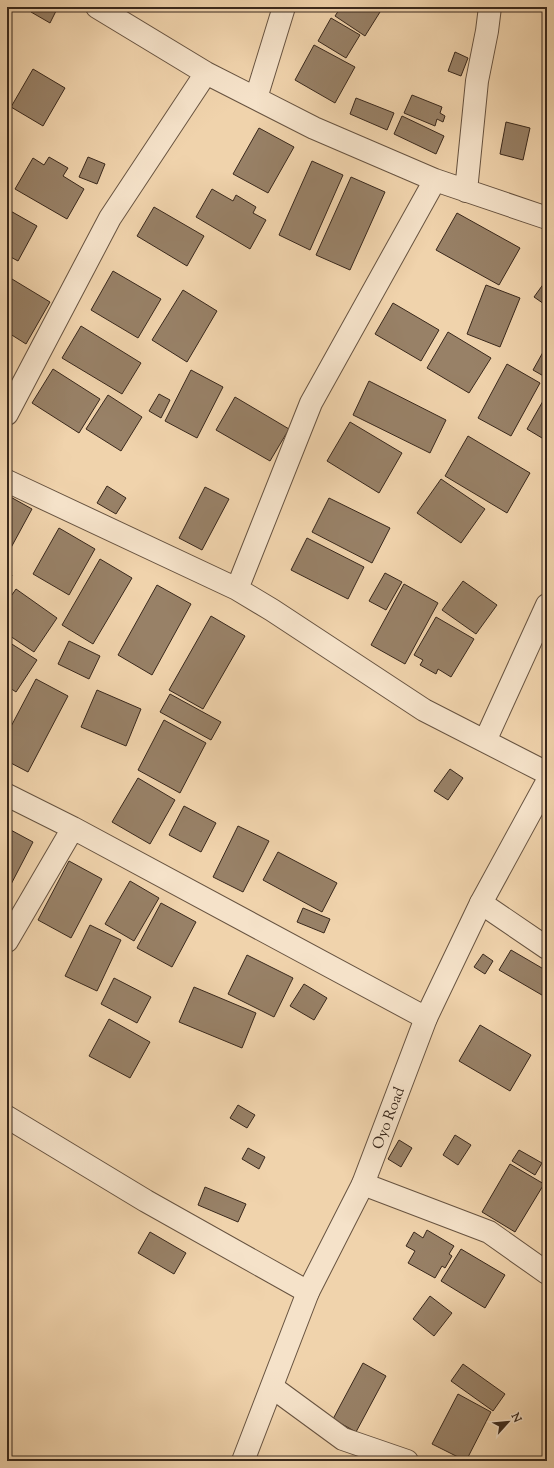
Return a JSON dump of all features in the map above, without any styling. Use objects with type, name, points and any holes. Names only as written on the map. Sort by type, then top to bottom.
[{"type":"street","points":[[97,7],[206,73],[314,128],[435,180],[547,218]]},
{"type":"street","points":[[256,98],[284,7]]},
{"type":"street","points":[[466,191],[477,82],[490,7]]},
{"type":"street","points":[[7,414],[110,218],[206,73]]},
{"type":"street","points":[[237,589],[311,403],[435,180]]},
{"type":"street","points":[[7,481],[237,589],[272,610],[424,710],[547,773]]},
{"type":"street","points":[[485,741],[547,605]]},
{"type":"street","name":"Oyo Road","points":[[243,1461],[308,1292],[363,1184],[426,1018],[481,903],[547,782]]},
{"type":"street","points":[[7,795],[73,828],[426,1018]]},
{"type":"street","points":[[7,941],[73,828]]},
{"type":"street","points":[[481,903],[547,948]]},
{"type":"street","points":[[7,1117],[146,1201],[308,1292]]},
{"type":"street","points":[[363,1184],[489,1232],[547,1273]]},
{"type":"street","points":[[272,1387],[343,1439],[407,1461]]},
{"type":"building","points":[[34,7],[58,7],[50,23],[31,12]]},
{"type":"building","points":[[341,7],[372,7],[380,12],[365,36],[335,16]]},
{"type":"building","points":[[331,18],[360,35],[346,58],[318,41]]},
{"type":"building","points":[[314,45],[355,67],[335,103],[295,80]]},
{"type":"building","points":[[455,52],[468,58],[461,76],[448,71]]},
{"type":"building","points":[[33,69],[65,88],[43,126],[11,107]]},
{"type":"building","points":[[412,95],[442,107],[440,113],[445,116],[443,122],[437,119],[435,126],[404,113]]},
{"type":"building","points":[[356,98],[394,113],[387,130],[350,114]]},
{"type":"building","points":[[402,116],[444,136],[436,154],[394,134]]},
{"type":"building","points":[[506,122],[530,128],[523,160],[500,154]]},
{"type":"building","points":[[259,128],[294,147],[268,193],[233,174]]},
{"type":"building","points":[[49,157],[68,168],[63,176],[84,189],[67,219],[15,189],[33,158],[44,165]]},
{"type":"building","points":[[88,157],[105,164],[97,184],[79,177]]},
{"type":"building","points":[[312,161],[343,175],[310,250],[279,235]]},
{"type":"building","points":[[351,177],[385,192],[350,270],[316,255]]},
{"type":"building","points":[[212,189],[233,201],[236,195],[256,207],[253,213],[266,220],[250,249],[196,217]]},
{"type":"building","points":[[154,207],[204,236],[187,266],[137,236]]},
{"type":"building","points":[[7,209],[37,226],[18,261],[7,255]]},
{"type":"building","points":[[457,213],[520,248],[499,285],[436,250]]},
{"type":"building","points":[[113,271],[161,299],[138,338],[91,310]]},
{"type":"building","points":[[7,276],[50,302],[26,344],[7,332]]},
{"type":"building","points":[[547,279],[547,306],[534,297]]},
{"type":"building","points":[[486,285],[520,298],[500,347],[467,334]]},
{"type":"building","points":[[183,290],[217,311],[187,362],[152,340]]},
{"type":"building","points":[[393,303],[439,330],[421,361],[375,334]]},
{"type":"building","points":[[81,326],[141,363],[122,394],[62,358]]},
{"type":"building","points":[[448,332],[491,358],[469,393],[427,368]]},
{"type":"building","points":[[547,345],[547,378],[533,370]]},
{"type":"building","points":[[507,364],[540,383],[511,436],[478,418]]},
{"type":"building","points":[[53,369],[100,399],[79,433],[32,403]]},
{"type":"building","points":[[191,370],[223,387],[197,438],[165,421]]},
{"type":"building","points":[[369,381],[446,420],[430,453],[353,415]]},
{"type":"building","points":[[159,394],[170,400],[161,418],[149,411]]},
{"type":"building","points":[[547,394],[547,441],[527,429]]},
{"type":"building","points":[[108,395],[142,417],[121,451],[86,429]]},
{"type":"building","points":[[235,397],[289,429],[270,461],[216,430]]},
{"type":"building","points":[[350,422],[402,453],[379,493],[327,461]]},
{"type":"building","points":[[468,436],[530,473],[507,513],[445,476]]},
{"type":"building","points":[[441,479],[485,509],[461,543],[417,513]]},
{"type":"building","points":[[107,486],[126,498],[116,514],[97,503]]},
{"type":"building","points":[[205,487],[229,499],[202,550],[179,538]]},
{"type":"building","points":[[7,495],[32,509],[7,555]]},
{"type":"building","points":[[329,498],[390,528],[372,563],[312,532]]},
{"type":"building","points":[[59,528],[95,549],[69,595],[33,574]]},
{"type":"building","points":[[307,538],[364,567],[348,599],[291,570]]},
{"type":"building","points":[[100,559],[132,578],[93,644],[62,625]]},
{"type":"building","points":[[7,573],[12,575],[7,585]]},
{"type":"building","points":[[385,573],[402,582],[386,610],[369,601]]},
{"type":"building","points":[[463,581],[497,605],[476,634],[442,610]]},
{"type":"building","points":[[404,584],[438,603],[405,664],[371,645]]},
{"type":"building","points":[[157,585],[191,604],[152,675],[118,655]]},
{"type":"building","points":[[16,589],[57,618],[34,652],[7,634],[7,602]]},
{"type":"building","points":[[211,616],[245,636],[203,709],[169,690]]},
{"type":"building","points":[[436,617],[474,639],[451,677],[438,669],[436,674],[420,665],[423,660],[414,655]]},
{"type":"building","points":[[7,641],[37,660],[16,692],[7,686]]},
{"type":"building","points":[[69,641],[100,656],[89,679],[58,664]]},
{"type":"building","points":[[36,679],[68,696],[28,772],[7,761],[7,734]]},
{"type":"building","points":[[97,690],[141,709],[126,746],[81,727]]},
{"type":"building","points":[[170,694],[221,722],[211,740],[160,712]]},
{"type":"building","points":[[164,720],[206,743],[180,793],[138,770]]},
{"type":"building","points":[[450,769],[463,778],[448,800],[434,791]]},
{"type":"building","points":[[138,778],[175,800],[150,844],[112,822]]},
{"type":"building","points":[[184,806],[216,823],[201,852],[169,835]]},
{"type":"building","points":[[238,826],[269,841],[243,892],[213,877]]},
{"type":"building","points":[[7,828],[33,842],[7,892]]},
{"type":"building","points":[[278,852],[337,883],[322,912],[263,880]]},
{"type":"building","points":[[69,861],[102,879],[71,938],[38,920]]},
{"type":"building","points":[[130,881],[159,898],[134,941],[105,924]]},
{"type":"building","points":[[161,903],[196,922],[172,967],[137,948]]},
{"type":"building","points":[[303,908],[330,919],[324,933],[297,922]]},
{"type":"building","points":[[90,925],[121,940],[97,991],[65,976]]},
{"type":"building","points":[[511,950],[547,971],[547,998],[499,970]]},
{"type":"building","points":[[483,954],[493,961],[485,974],[474,967]]},
{"type":"building","points":[[247,955],[293,978],[274,1017],[228,994]]},
{"type":"building","points":[[114,978],[151,997],[137,1023],[101,1004]]},
{"type":"building","points":[[304,984],[327,998],[314,1020],[290,1006]]},
{"type":"building","points":[[194,987],[256,1013],[242,1048],[179,1022]]},
{"type":"building","points":[[109,1019],[150,1042],[130,1078],[89,1056]]},
{"type":"building","points":[[480,1025],[531,1055],[510,1091],[459,1061]]},
{"type":"building","points":[[238,1105],[255,1115],[247,1128],[230,1118]]},
{"type":"building","points":[[455,1135],[471,1145],[458,1165],[443,1155]]},
{"type":"building","points":[[399,1140],[412,1148],[401,1167],[388,1159]]},
{"type":"building","points":[[248,1148],[265,1157],[259,1169],[242,1159]]},
{"type":"building","points":[[519,1150],[542,1163],[535,1175],[512,1161]]},
{"type":"building","points":[[510,1164],[544,1184],[515,1232],[482,1212]]},
{"type":"building","points":[[205,1187],[246,1204],[238,1222],[198,1205]]},
{"type":"building","points":[[427,1230],[454,1246],[449,1254],[452,1256],[445,1268],[442,1266],[435,1278],[408,1263],[415,1251],[406,1246],[414,1232],[423,1238]]},
{"type":"building","points":[[150,1232],[186,1253],[174,1274],[138,1253]]},
{"type":"building","points":[[461,1249],[505,1275],[485,1308],[441,1281]]},
{"type":"building","points":[[430,1296],[452,1313],[434,1336],[413,1319]]},
{"type":"building","points":[[363,1363],[386,1376],[356,1432],[333,1419]]},
{"type":"building","points":[[463,1364],[505,1394],[493,1411],[451,1381]]},
{"type":"building","points":[[458,1394],[491,1412],[466,1461],[432,1444]]}]
